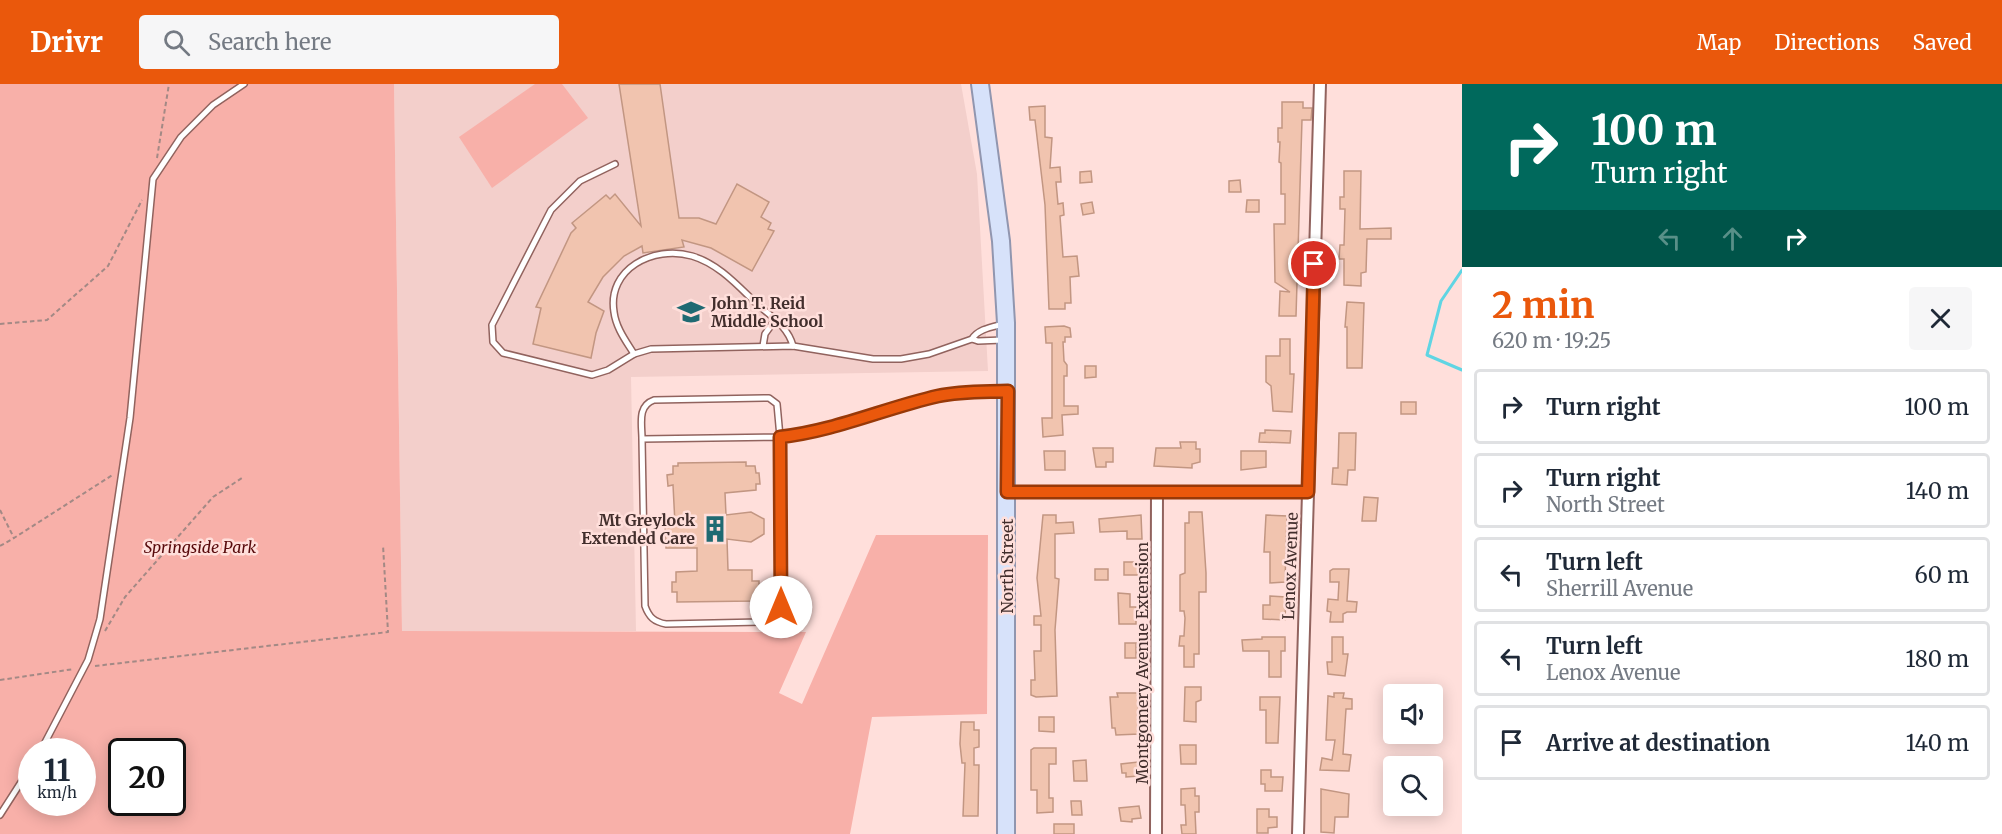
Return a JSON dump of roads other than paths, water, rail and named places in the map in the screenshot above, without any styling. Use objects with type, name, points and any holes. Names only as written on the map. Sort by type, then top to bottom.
[{"type":"main road","name":"North Street","points":[[981,84],[1001,241],[1007,332],[1006,834]]},
{"type":"street","name":"Lenox Avenue","points":[[1298,834],[1320,84]]},
{"type":"street","points":[[1007,492],[1308,492]]},
{"type":"street","name":"Montgomery Avenue Extension","points":[[1155,834],[1157,493]]},
{"type":"lane","points":[[47,738],[84,667],[100,619],[124,468],[153,178],[181,137],[213,105],[244,84]]},
{"type":"lane","points":[[615,165],[580,181],[552,210],[492,325],[491,333],[497,349],[508,356],[584,374],[600,373],[633,354],[651,349],[793,346],[873,359],[901,359],[929,354],[972,339],[978,341],[1007,332]]},
{"type":"lane","points":[[633,354],[616,322],[613,297],[621,276],[646,257],[680,254],[704,260],[717,267],[788,331],[793,346]]},
{"type":"lane","points":[[763,346],[765,334],[775,320]]},
{"type":"lane","points":[[972,339],[982,330],[1007,332]]},
{"type":"lane","points":[[642,439],[780,437],[816,431],[944,395],[1008,391]]},
{"type":"lane","points":[[769,398],[774,400],[779,408],[780,437],[781,607],[778,614],[773,619],[761,622],[666,624],[652,619],[645,606],[642,412],[648,402],[659,399],[769,398]]},
{"type":"lane","points":[[0,815],[18,787]]},
{"type":"waterway","points":[[1462,270],[1441,301],[1427,355],[1462,370]]},
{"type":"place","name":"John T. Reid Middle School","points":[[691,312]]},
{"type":"place","name":"Mt Greylock Extended Care","points":[[715,529]]},
{"type":"park label","name":"Springside Park","points":[[200,547]]}]
